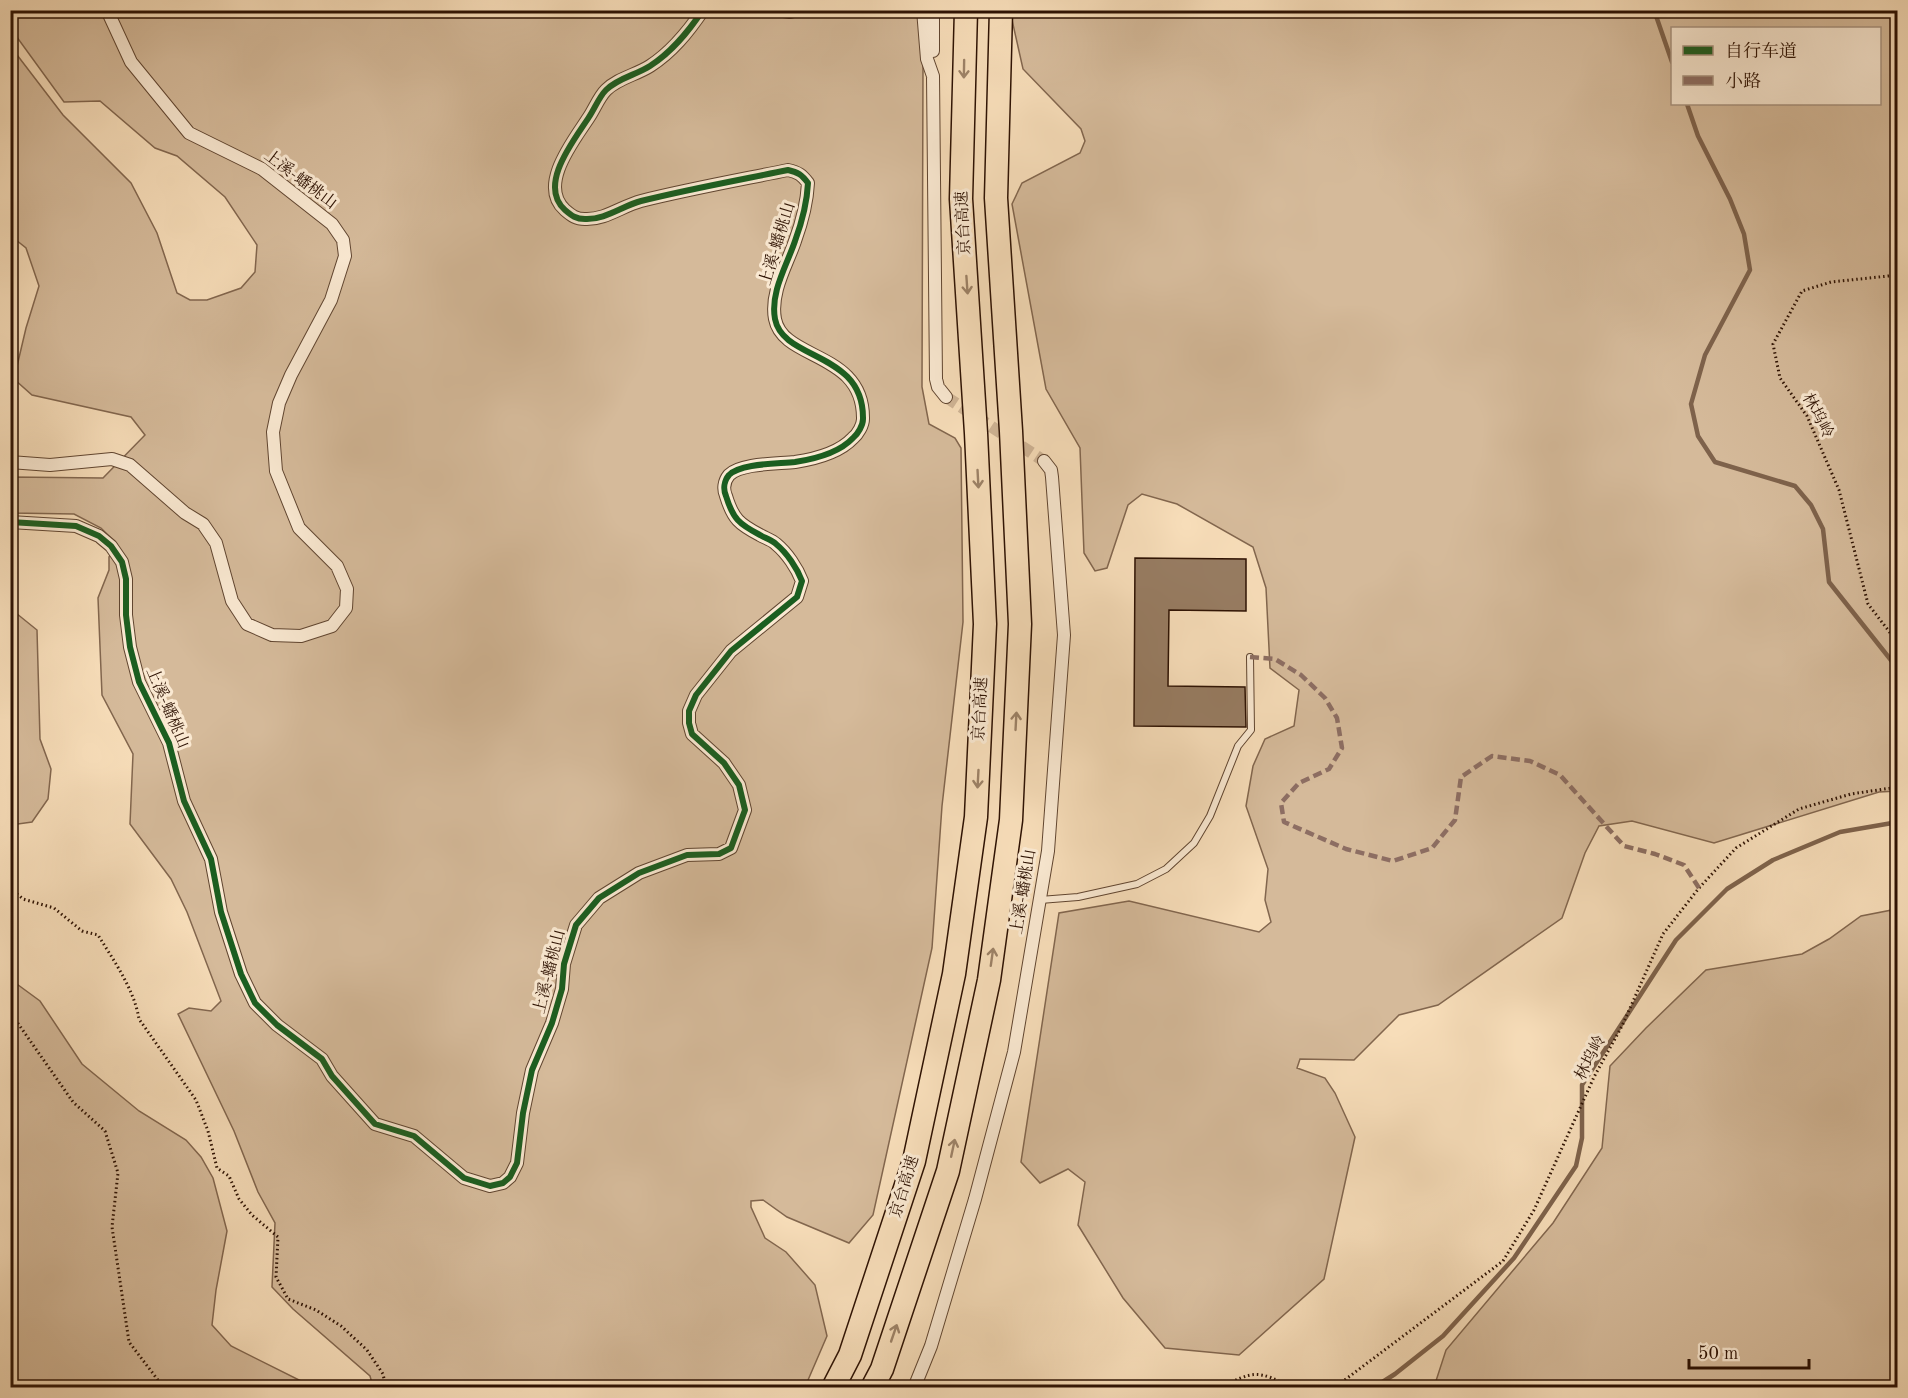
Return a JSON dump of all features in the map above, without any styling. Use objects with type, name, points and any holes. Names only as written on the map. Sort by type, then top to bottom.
[{"type":"highway","name":"京台高速","points":[[833,1388],[850,1355],[914,1161],[954,974],[976,817],[985,624],[961,199],[966,10]]},
{"type":"highway","name":"京台高速","points":[[873,1388],[882,1369],[948,1171],[989,980],[1011,820],[1020,624],[1011,431],[996,198],[1001,10]]},
{"type":"street","name":"上溪-蟠桃山","points":[[10,462],[50,465],[112,459],[130,465],[185,513],[203,524],[216,543],[232,601],[247,624],[272,635],[301,636],[332,626],[346,608],[347,589],[337,566],[299,528],[276,471],[273,432],[279,403],[291,375],[331,300],[345,256],[343,240],[332,224],[262,169],[189,133],[131,62],[107,10]]},
{"type":"street","name":"上溪-蟠桃山","points":[[10,522],[76,526],[99,536],[111,546],[122,562],[126,579],[126,615],[130,647],[139,682],[169,743],[184,801],[211,859],[221,912],[241,974],[255,1003],[277,1025],[321,1059],[332,1076],[375,1124],[414,1136],[464,1178],[490,1186],[503,1183],[510,1177],[517,1163],[523,1113],[532,1070],[552,1023],[562,989],[564,964],[576,925],[599,898],[639,873],[687,855],[719,854],[731,848],[740,830],[745,810],[740,785],[724,763],[692,734],[689,711],[696,695],[731,651],[796,597],[802,587],[802,581],[798,570],[776,543],[745,527],[733,517],[724,493],[725,480],[732,472],[743,468],[797,462],[833,452],[848,444],[857,435],[864,420],[854,382],[841,369],[791,341],[781,332],[775,321],[774,307],[777,288],[803,215],[808,183],[803,176],[788,170],[645,200],[599,218],[586,220],[575,218],[561,206],[556,192],[556,178],[560,162],[606,90],[618,81],[648,68],[666,55],[703,10]]},
{"type":"street","points":[[777,10],[790,12],[797,10]]},
{"type":"street","points":[[923,10],[927,59],[933,76]]},
{"type":"street","points":[[933,10],[936,379],[940,391],[946,396]]},
{"type":"street","name":"上溪-蟠桃山","points":[[914,1388],[931,1346],[975,1199],[1011,1063],[1048,851],[1064,635],[1052,477],[1051,470],[1044,461]]},
{"type":"lane","points":[[1039,900],[1078,897],[1137,884],[1166,869],[1194,843],[1215,806],[1238,746],[1251,730],[1250,657]]},
{"type":"path","points":[[10,888],[23,899],[54,908],[82,931],[98,935],[136,1004],[139,1019],[196,1100],[208,1131],[217,1167],[228,1176],[239,1199],[278,1237],[276,1277],[288,1299],[316,1310],[341,1326],[367,1350],[384,1374],[386,1388]]},
{"type":"path","points":[[10,1012],[73,1102],[105,1131],[118,1173],[112,1227],[129,1342],[164,1388]]},
{"type":"path","points":[[1219,1388],[1249,1373],[1269,1375],[1292,1388]]},
{"type":"shaded area","points":[[11,10],[928,11],[923,65],[922,387],[929,424],[955,438],[961,448],[963,622],[942,806],[932,948],[873,1215],[849,1243],[787,1217],[763,1200],[751,1201],[751,1207],[765,1238],[786,1252],[815,1285],[827,1336],[805,1387],[373,1387],[370,1376],[293,1309],[272,1287],[275,1223],[258,1192],[234,1131],[178,1014],[189,1008],[211,1011],[221,1001],[187,912],[171,879],[130,824],[133,754],[102,695],[98,598],[109,570],[109,557],[117,544],[101,528],[74,514],[11,513],[11,477],[103,478],[145,435],[131,417],[32,395],[14,379],[39,286],[26,248],[11,236],[11,47],[63,115],[131,183],[157,233],[177,293],[190,300],[207,300],[241,288],[255,272],[257,245],[225,197],[177,156],[155,148],[100,101],[64,102],[11,29]]},
{"type":"shaded area","points":[[1010,11],[1897,11],[1897,791],[1879,792],[1714,843],[1632,821],[1599,826],[1585,853],[1562,918],[1438,1005],[1399,1015],[1354,1060],[1300,1059],[1297,1068],[1325,1078],[1335,1093],[1355,1137],[1324,1279],[1239,1355],[1165,1348],[1123,1298],[1078,1225],[1085,1182],[1068,1169],[1040,1183],[1021,1162],[1059,913],[1129,901],[1259,932],[1271,922],[1265,900],[1268,869],[1246,806],[1253,766],[1265,739],[1294,726],[1299,690],[1270,668],[1266,588],[1253,547],[1177,504],[1142,494],[1128,505],[1107,568],[1095,571],[1084,553],[1080,448],[1046,389],[1012,204],[1022,183],[1080,153],[1085,141],[1081,129],[1023,69]]},
{"type":"shaded area","points":[[11,609],[37,630],[40,739],[51,769],[48,799],[32,822],[11,825]]},
{"type":"shaded area","points":[[1897,909],[1897,1387],[1434,1387],[1446,1350],[1553,1223],[1602,1148],[1610,1066],[1646,1028],[1706,970],[1802,954],[1829,939],[1861,916]]},
{"type":"shaded area","points":[[10,979],[40,1001],[82,1064],[139,1111],[186,1140],[201,1157],[213,1178],[227,1231],[212,1325],[231,1346],[305,1383],[321,1387],[11,1387]]},
{"type":"building","points":[[1135,558],[1246,559],[1246,611],[1169,610],[1168,686],[1245,687],[1246,727],[1134,726]]},
{"type":"waterway","points":[[1654,10],[1671,59]]},
{"type":"waterway","points":[[1687,105],[1698,136],[1730,199],[1744,234],[1750,270],[1705,355],[1691,404],[1698,436],[1715,462],[1795,486],[1811,505],[1823,529],[1829,582],[1898,669]]},
{"type":"waterway","points":[[1373,1388],[1395,1374],[1443,1336],[1514,1258],[1576,1166],[1582,1138],[1582,1085],[1676,940],[1727,889],[1773,860],[1840,832],[1898,822]]},
{"type":"tunnel","points":[[946,397],[1044,461]]},
{"type":"marked path","points":[[1250,657],[1275,659],[1301,675],[1325,698],[1337,718],[1342,748],[1329,769],[1299,783],[1281,803],[1284,822],[1346,849],[1393,861],[1432,848],[1455,820],[1461,777],[1492,756],[1530,761],[1560,775],[1624,846],[1684,865],[1699,888]]},
{"type":"cycle path","points":[[10,522],[76,526],[99,536],[111,546],[122,562],[126,579],[126,615],[130,647],[139,682],[169,743],[184,801],[211,859],[221,912],[241,974],[255,1003],[277,1025],[322,1059],[332,1076],[375,1124],[414,1136],[464,1178],[490,1186],[503,1183],[510,1177],[517,1163],[523,1113],[532,1070],[552,1023],[562,989],[564,964],[576,925],[599,898],[639,873],[687,855],[719,854],[731,848],[745,810],[739,785],[724,763],[692,734],[689,711],[696,695],[731,651],[797,597],[802,581],[791,561],[773,541],[747,528],[734,516],[725,493],[726,480],[729,475],[742,468],[803,461],[841,448],[855,436],[863,421],[860,397],[851,381],[838,369],[792,343],[781,333],[775,319],[777,289],[800,227],[807,198],[808,183],[800,174],[788,170],[696,189],[641,201],[592,219],[574,217],[557,200],[555,188],[561,162],[604,93],[616,82],[645,69],[658,60],[685,34],[703,10]]}]
